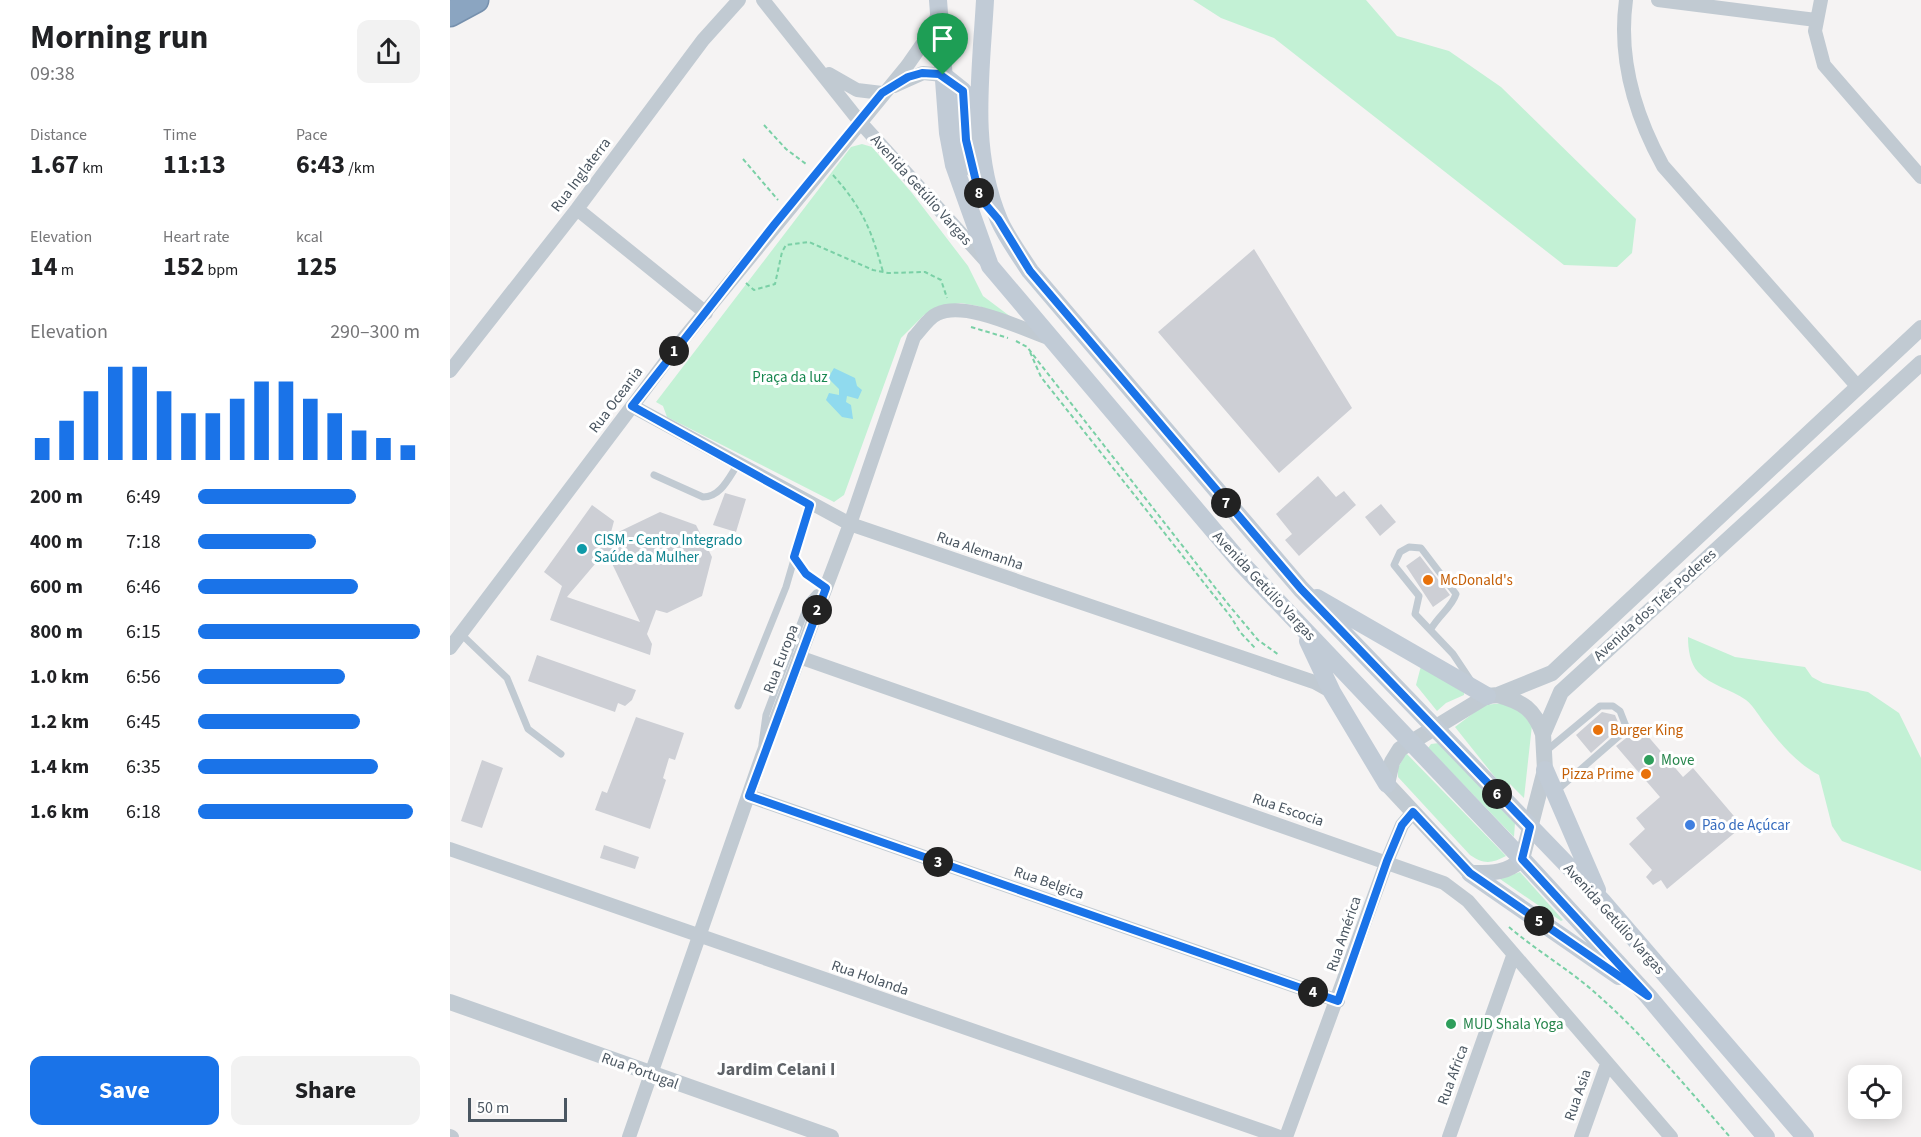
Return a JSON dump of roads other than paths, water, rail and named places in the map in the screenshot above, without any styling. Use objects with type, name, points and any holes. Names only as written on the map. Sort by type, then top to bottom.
[{"type":"highway","points":[[450,13],[468,0]]},
{"type":"highway","points":[[450,13],[476,0]]},
{"type":"main road","name":"Avenida Getúlio Vargas","points":[[985,0],[978,116],[980,148],[998,219],[1015,248],[1058,305],[1301,589],[1603,902],[1806,1137]]},
{"type":"main road","name":"Avenida Getúlio Vargas","points":[[939,4],[944,106],[954,165],[990,266],[1241,563],[1412,741],[1648,996],[1766,1137]]},
{"type":"main road","points":[[943,75],[963,91],[966,140],[980,198],[998,219]]},
{"type":"main road","points":[[1301,589],[1486,692]]},
{"type":"main road","points":[[1296,621],[1332,692],[1387,784]]},
{"type":"main road","points":[[1544,762],[1603,902]]},
{"type":"main road","points":[[1470,873],[1648,996]]},
{"type":"street","name":"Rua Inglaterra","points":[[450,371],[577,209],[703,40],[739,0]]},
{"type":"street","name":"Avenida Getúlio Vargas","points":[[764,0],[860,122],[990,266]]},
{"type":"street","points":[[1626,0],[1624,31],[1629,78],[1642,123],[1663,166],[1858,387]]},
{"type":"street","points":[[1658,0],[1816,20]]},
{"type":"street","points":[[1821,0],[1816,20],[1819,54],[1830,75],[1921,177]]},
{"type":"street","name":"Rua Oceania","points":[[450,648],[632,406],[774,225],[926,39],[939,4]]},
{"type":"street","points":[[818,66],[839,82],[857,90],[882,93]]},
{"type":"street","name":"Rua Oceania","points":[[882,93],[908,77],[922,73],[943,75]]},
{"type":"street","points":[[577,209],[706,313]]},
{"type":"street","name":"Rua Europa","points":[[629,1137],[762,756],[850,525],[914,337],[934,315],[949,309],[978,314],[1050,339]]},
{"type":"street","name":"Avenida dos Três Poderes","points":[[1387,784],[1395,755],[1412,741],[1434,729],[1486,692],[1552,673],[1921,328]]},
{"type":"street","name":"Avenida dos Três Poderes","points":[[1522,859],[1544,762],[1543,734],[1561,692],[1921,363]]},
{"type":"street","name":"Rua Alemanha","points":[[632,406],[850,525],[1314,682],[1332,692]]},
{"type":"street","name":"Rua Escocia","points":[[799,657],[1428,876],[1468,901],[1671,1137]]},
{"type":"street","points":[[1486,692],[1516,700],[1531,709],[1537,717],[1543,734]]},
{"type":"street","points":[[1387,784],[1470,873],[1501,873],[1514,867],[1522,859]]},
{"type":"street","name":"Rua Belgica","points":[[749,796],[1338,1001]]},
{"type":"street","name":"Rua América","points":[[1286,1137],[1338,1001],[1387,861],[1402,825],[1413,812]]},
{"type":"street","name":"Rua Holanda","points":[[450,849],[1280,1137]]},
{"type":"street","name":"Rua Africa","points":[[1449,1137],[1514,956]]},
{"type":"street","name":"Rua Portugal","points":[[450,1002],[650,1075],[831,1137]]},
{"type":"street","name":"Rua Asia","points":[[1581,1137],[1607,1064]]},
{"type":"lane","points":[[654,475],[703,497],[711,497],[717,493],[739,464]]},
{"type":"lane","points":[[738,706],[786,586],[810,505]]},
{"type":"lane","points":[[1431,630],[1439,615],[1452,604],[1456,594],[1421,549],[1409,547],[1400,552],[1394,565],[1419,596],[1415,614],[1486,692]]},
{"type":"lane","points":[[762,756],[762,730],[809,601],[816,593],[825,589],[806,574],[794,557]]},
{"type":"lane","points":[[461,634],[507,678],[528,729],[561,754]]},
{"type":"lane","points":[[1544,762],[1600,706],[1613,706],[1625,721],[1627,729],[1556,791]]},
{"type":"water","points":[[834,368],[855,378],[857,386],[862,390],[858,399],[847,396],[846,402],[851,405],[853,419],[842,417],[826,400],[829,393],[839,395],[839,389],[828,378]]},
{"type":"place","name":"CISM - Centro Integrado Saúde da Mulher","points":[[582,549]]},
{"type":"place","name":"McDonald's","points":[[1428,580]]},
{"type":"place","name":"Burger King","points":[[1598,730]]},
{"type":"place","name":"Move","points":[[1649,760]]},
{"type":"place","name":"Pizza Prime","points":[[1646,774]]},
{"type":"place","name":"Pão de Açúcar","points":[[1690,825]]},
{"type":"place","name":"MUD Shala Yoga","points":[[1451,1024]]},
{"type":"district","name":"Jardim Celani I","points":[[776,1069]]},
{"type":"park label","name":"Praça da luz","points":[[790,377]]}]
